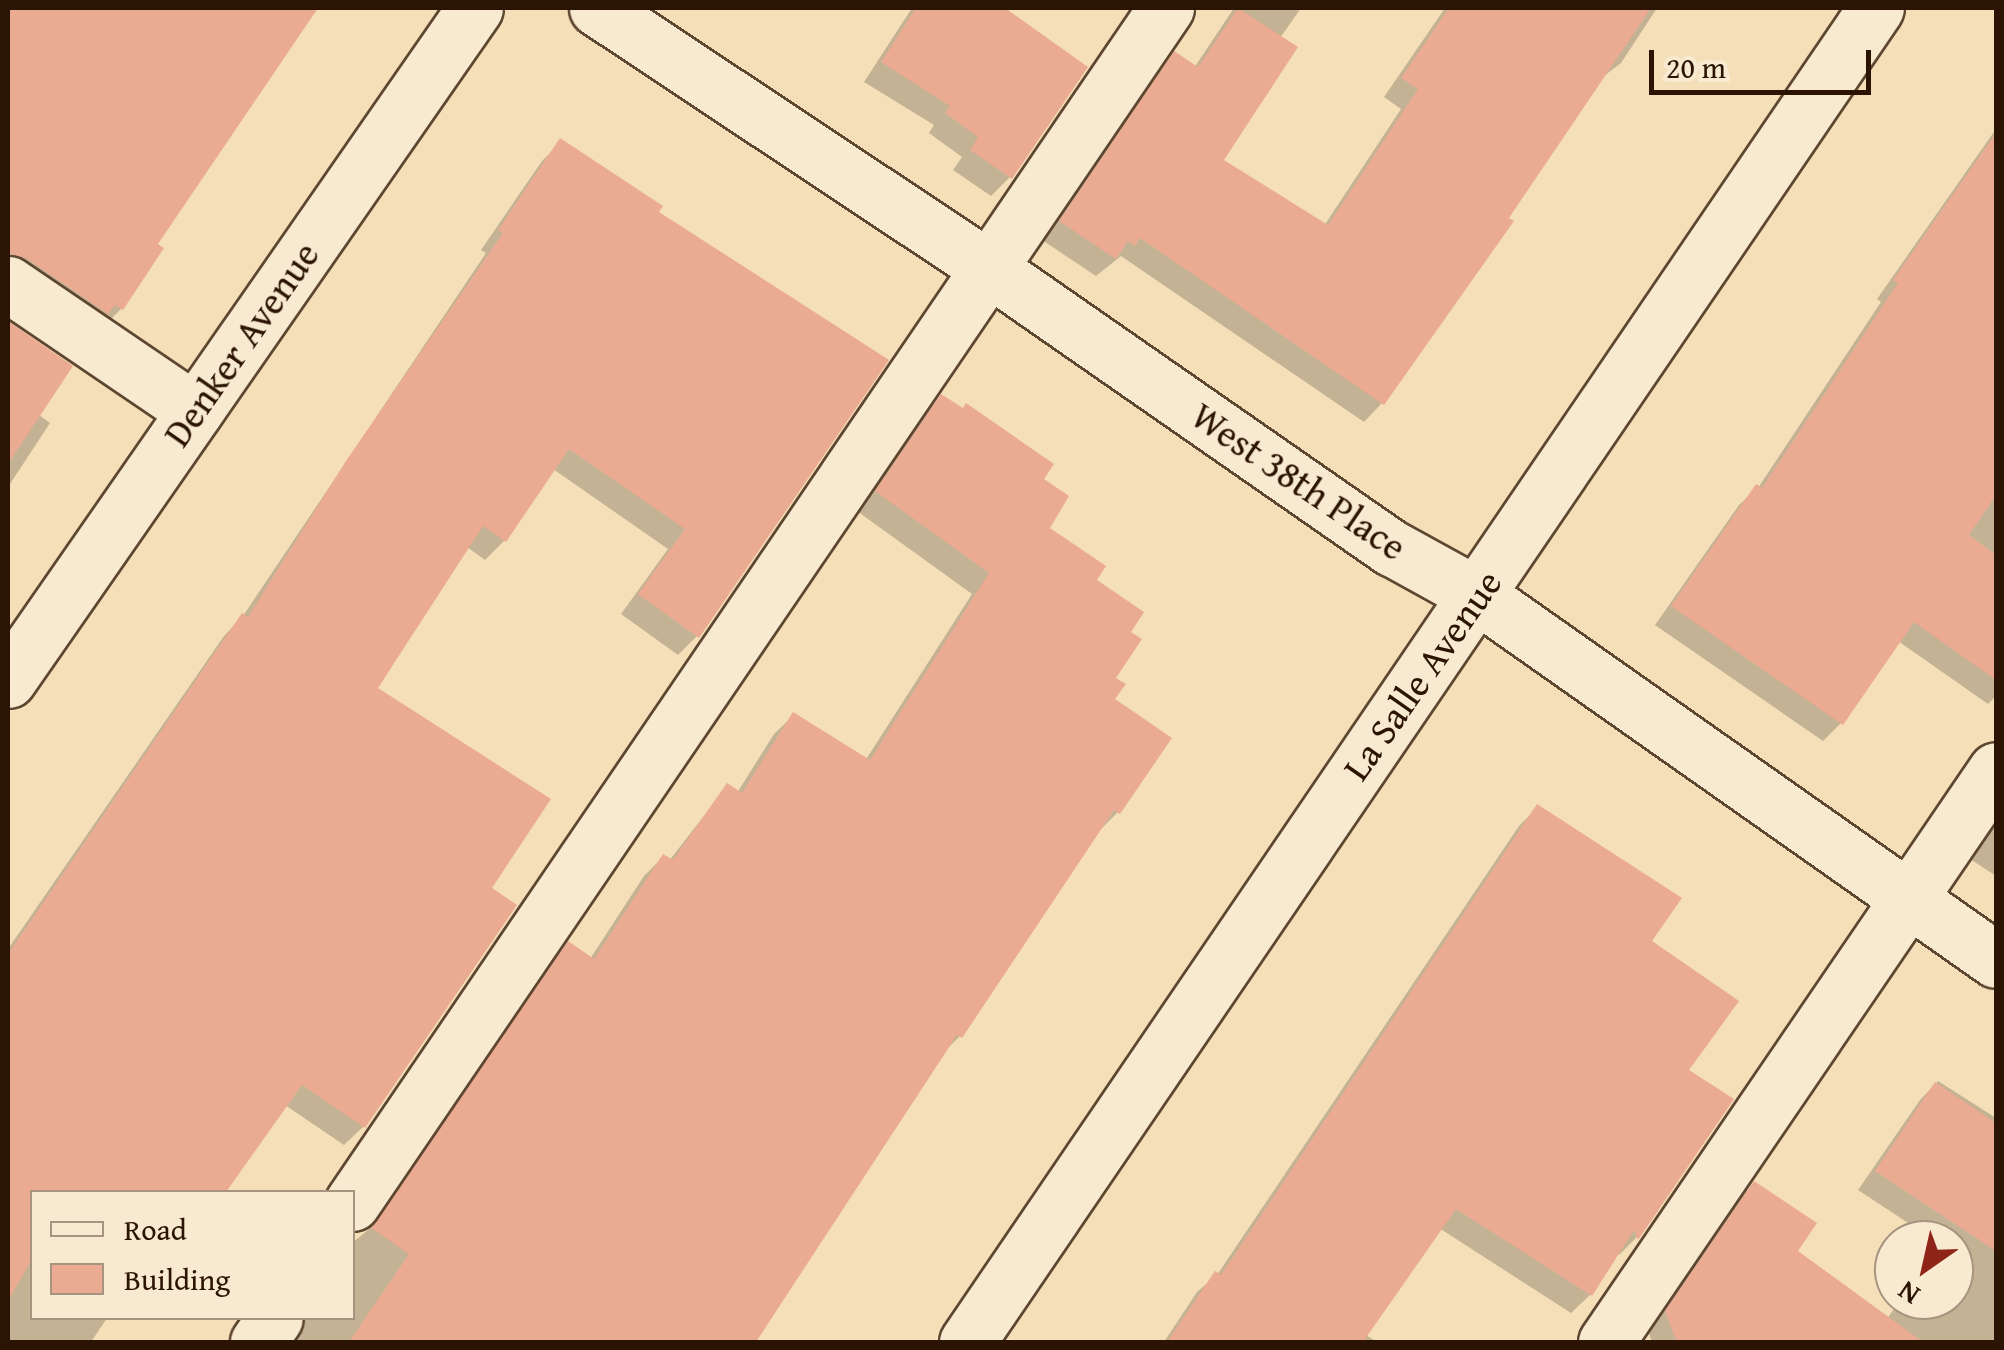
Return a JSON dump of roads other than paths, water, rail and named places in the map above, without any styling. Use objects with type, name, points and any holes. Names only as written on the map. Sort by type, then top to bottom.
[{"type":"street","name":"Denker Avenue","points":[[8,680],[475,8]]},
{"type":"street","name":"West 38th Place","points":[[598,8],[987,267],[1392,548],[1477,595],[1996,960]]},
{"type":"street","points":[[355,1199],[1166,8]]},
{"type":"street","name":"La Salle Avenue","points":[[967,1342],[1876,8]]},
{"type":"street","points":[[8,284],[195,411]]},
{"type":"street","points":[[1606,1342],[1996,770]]},
{"type":"street","points":[[258,1342],[274,1320]]}]
